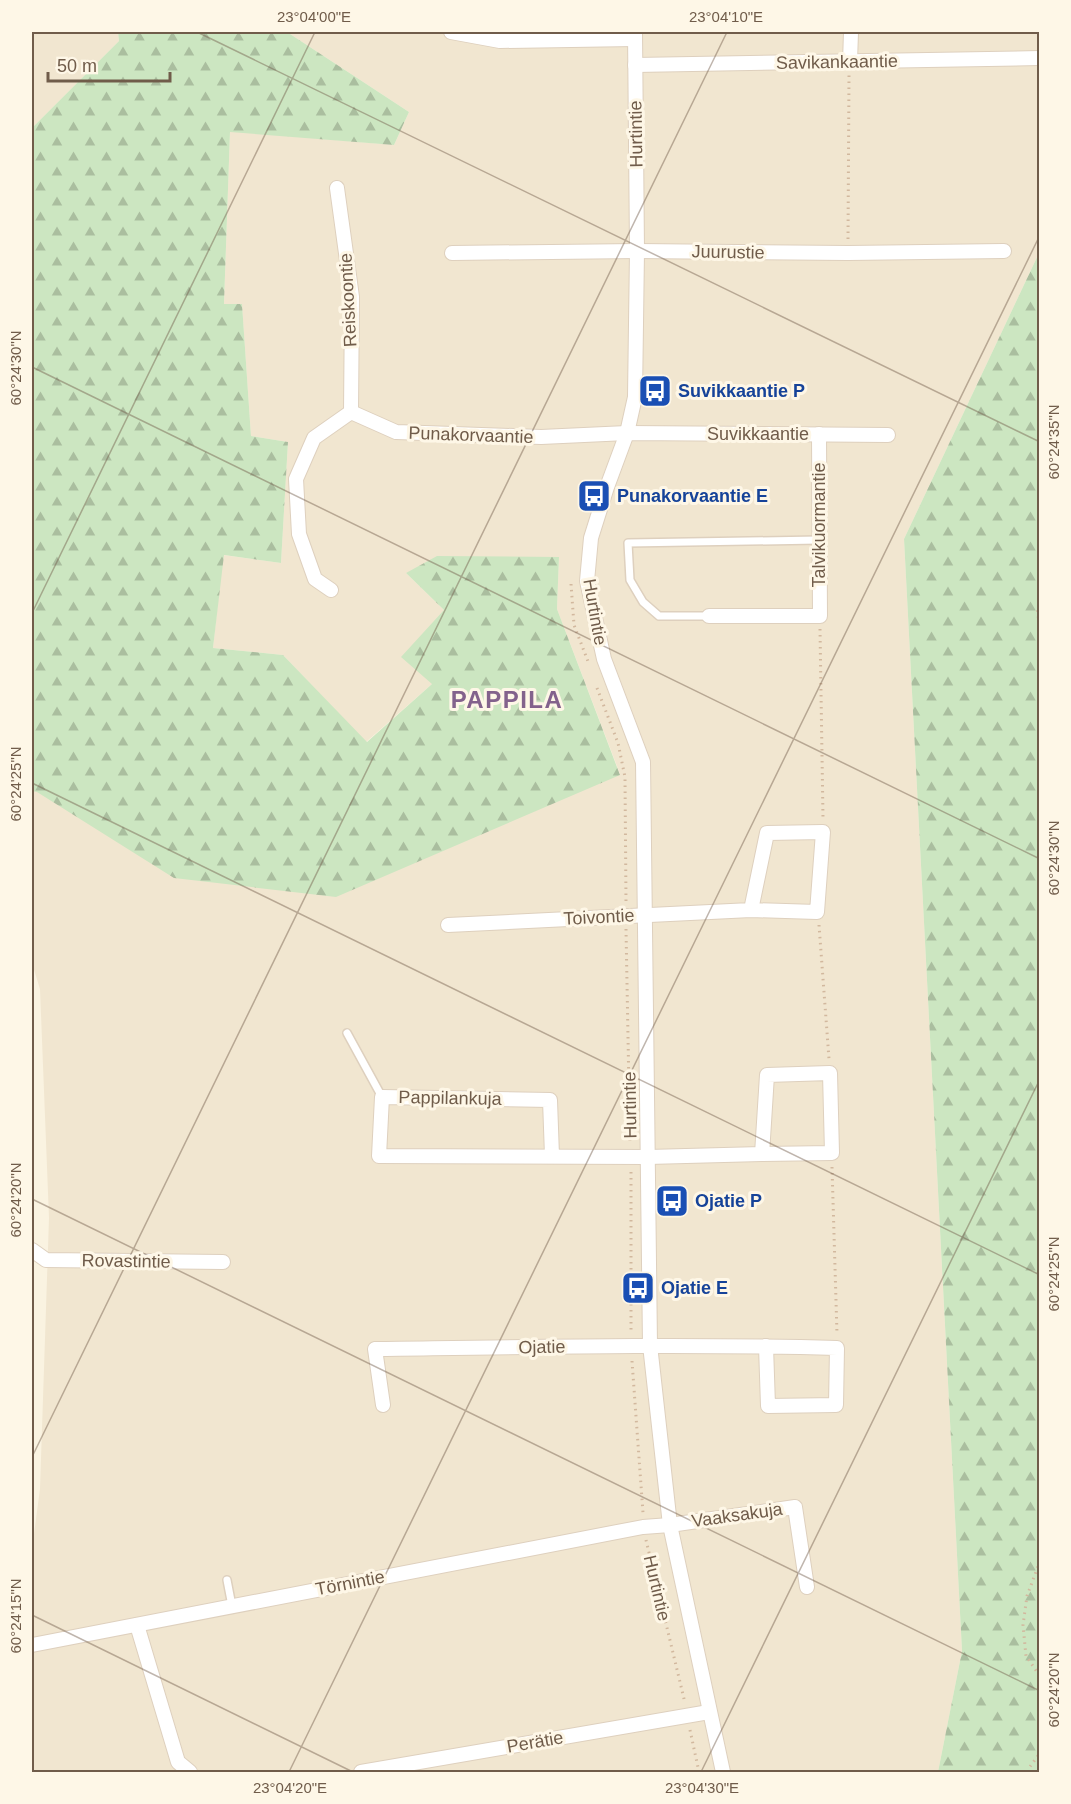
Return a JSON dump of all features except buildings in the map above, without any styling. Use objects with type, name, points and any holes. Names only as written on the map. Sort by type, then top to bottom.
[{"type":"street","points":[[452,32],[500,41],[635,35]]},
{"type":"street","points":[[850,62],[851,32]]},
{"type":"street","name":"Hurtintie","points":[[635,35],[638,250],[635,397],[627,434],[591,538],[587,581],[604,659],[643,762],[650,1345],[670,1525],[723,1773]]},
{"type":"street","name":"Savikankaantie","points":[[635,65],[1040,58]]},
{"type":"street","name":"Reiskoontie","points":[[338,188],[352,297],[351,412]]},
{"type":"street","name":"Juurustie","points":[[452,253],[638,250],[848,253],[1004,250]]},
{"type":"street","points":[[331,590],[315,579],[299,534],[296,479],[314,438],[351,412]]},
{"type":"street","name":"Punakorvaantie","points":[[351,412],[396,432],[541,437],[627,434]]},
{"type":"street","name":"Suvikkaantie","points":[[627,434],[888,435]]},
{"type":"street","name":"Talvikuormantie","points":[[819,434],[820,616]]},
{"type":"street","points":[[709,616],[820,616]]},
{"type":"street","points":[[751,910],[767,833],[823,832],[818,912]]},
{"type":"street","name":"Toivontie","points":[[448,925],[751,910],[818,912]]},
{"type":"street","points":[[762,1154],[767,1075],[830,1073],[832,1153]]},
{"type":"street","name":"Pappilankuja","points":[[552,1156],[550,1100],[382,1097],[379,1156],[648,1157],[832,1153]]},
{"type":"street","name":"Rovastintie","points":[[32,1250],[46,1260],[223,1262]]},
{"type":"street","name":"Ojatie","points":[[383,1405],[375,1349],[650,1345],[837,1348]]},
{"type":"street","points":[[766,1346],[768,1406],[836,1405],[837,1348]]},
{"type":"street","name":"Vaaksakuja","points":[[670,1525],[795,1507],[807,1587]]},
{"type":"street","name":"Törnintie","points":[[32,1646],[643,1527],[670,1525]]},
{"type":"street","points":[[136,1625],[177,1761],[190,1773]]},
{"type":"street","name":"Perätie","points":[[361,1773],[709,1712]]},
{"type":"lane","points":[[709,616],[659,616],[643,602],[630,580],[628,543],[819,540]]},
{"type":"lane","points":[[347,1033],[382,1097]]},
{"type":"lane","points":[[228,1580],[232,1606]]},
{"type":"path","points":[[848,253],[850,62]]},
{"type":"path","name":"Hurtintie","points":[[571,581],[574,625],[590,668]]},
{"type":"path","points":[[1040,605],[1037,613],[1040,623]]},
{"type":"path","points":[[820,616],[823,832]]},
{"type":"path","name":"Hurtintie","points":[[594,679],[618,743],[625,777],[631,1346],[643,1527],[688,1716],[699,1773]]},
{"type":"path","points":[[818,912],[830,1073]]},
{"type":"path","points":[[832,1153],[837,1348]]},
{"type":"path","points":[[1040,1561],[1027,1596],[1023,1624],[1026,1656],[1040,1676]]},
{"type":"path","points":[[1028,1773],[1040,1753]]},
{"type":"shaded area","points":[[32,32],[118,32],[119,41],[32,128]]},
{"type":"shaded area","points":[[287,32],[1039,32],[1039,253],[904,539],[962,1651],[938,1772],[32,1772],[32,1549],[40,1489],[49,1218],[40,989],[32,963],[32,791],[620,774],[557,609],[559,557],[406,573],[444,610],[432,684],[366,742],[283,655],[213,648],[223,555],[281,563],[288,442],[251,436],[242,305],[224,305],[230,131],[394,145],[409,112]]},
{"type":"green space","points":[[118,32],[287,32],[409,112],[394,145],[230,132],[224,304],[242,304],[251,436],[288,442],[281,563],[224,555],[213,648],[283,655],[367,742],[432,684],[401,657],[444,610],[406,573],[437,556],[559,557],[557,609],[620,775],[336,897],[174,878],[32,791],[32,128],[119,41]]},
{"type":"green space","points":[[1039,253],[1039,1772],[938,1772],[962,1651],[904,539]]},
{"type":"place","name":"Suvikkaantie P","points":[[655,391]]},
{"type":"place","name":"Punakorvaantie E","points":[[594,496]]},
{"type":"place","name":"Ojatie P","points":[[672,1201]]},
{"type":"place","name":"Ojatie E","points":[[638,1288]]},
{"type":"district","name":"PAPPILA","points":[[507,700]]}]
